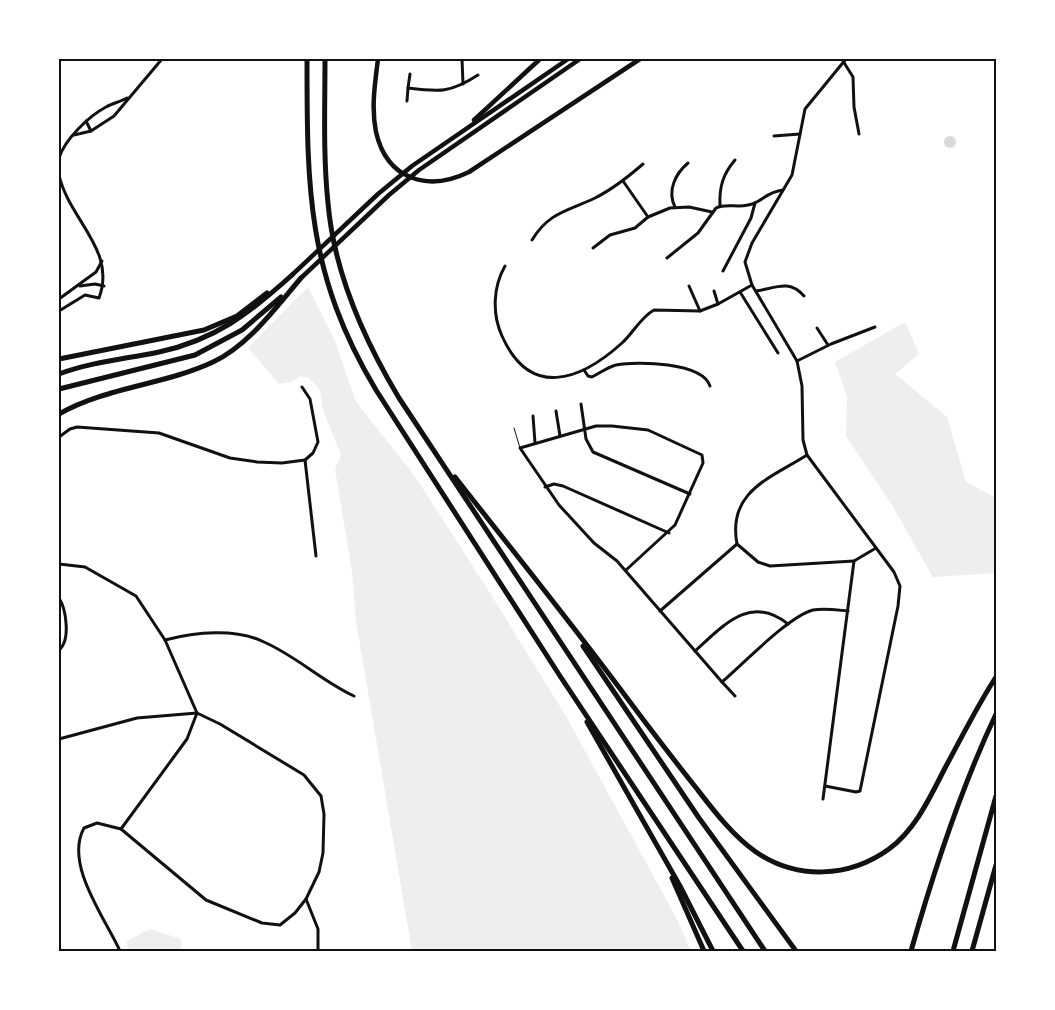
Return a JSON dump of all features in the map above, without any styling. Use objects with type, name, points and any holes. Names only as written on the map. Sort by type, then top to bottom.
[{"type":"highway","points":[[307,59],[308,162],[312,216],[324,274],[336,312],[350,343],[376,390],[560,676],[743,951]]},
{"type":"highway","points":[[326,59],[325,167],[328,204],[341,271],[354,310],[372,351],[399,398],[765,951]]},
{"type":"highway","points":[[59,359],[193,333],[216,326],[237,316],[292,275]]},
{"type":"highway","points":[[59,374],[90,364],[176,348],[212,335],[240,319],[292,275]]},
{"type":"highway","points":[[59,389],[93,379],[164,364],[209,349],[254,321],[301,278]]},
{"type":"highway","points":[[59,414],[84,401],[214,361],[248,336],[301,278]]},
{"type":"highway","points":[[430,445],[562,614],[668,755],[717,814],[757,852],[775,862],[809,872],[825,873],[852,868],[887,850],[899,841],[922,811],[996,677]]},
{"type":"highway","points":[[562,614],[699,818],[796,951]]},
{"type":"highway","points":[[560,676],[660,851],[713,951]]},
{"type":"highway","points":[[911,951],[950,828],[972,767],[996,714]]},
{"type":"highway","points":[[952,951],[996,796]]},
{"type":"highway","points":[[660,851],[704,951]]},
{"type":"highway","points":[[972,951],[996,865]]},
{"type":"main road","points":[[378,59],[374,109],[376,132],[384,153],[398,170],[406,175],[432,183],[449,180],[476,168],[640,59]]},
{"type":"main road","points":[[462,132],[540,59]]},
{"type":"main road","points":[[292,275],[399,176],[568,59]]},
{"type":"main road","points":[[301,278],[419,170],[580,59]]},
{"type":"main road","points":[[631,64],[636,59]]},
{"type":"street","points":[[74,135],[91,131],[114,116],[162,59]]},
{"type":"street","points":[[462,59],[463,84]]},
{"type":"street","points":[[825,786],[859,792],[900,593],[896,576],[807,455],[803,440],[802,386],[797,361],[752,285],[746,271],[746,254],[784,190],[795,166],[805,109],[844,60],[853,77],[854,107],[859,134]]},
{"type":"street","points":[[407,100],[410,74]]},
{"type":"street","points":[[408,88],[440,92],[463,84],[478,75]]},
{"type":"street","points":[[59,158],[65,145],[86,121],[104,108],[129,96]]},
{"type":"street","points":[[86,121],[91,131]]},
{"type":"street","points":[[774,136],[800,134]]},
{"type":"street","points":[[720,206],[720,186],[723,177],[735,160]]},
{"type":"street","points":[[675,207],[671,199],[671,189],[682,169],[688,163]]},
{"type":"street","points":[[532,240],[542,224],[553,216],[595,198],[623,181],[643,164]]},
{"type":"street","points":[[59,175],[65,192],[102,261],[105,273],[104,286],[99,298],[85,295],[59,311]]},
{"type":"street","points":[[623,181],[648,217]]},
{"type":"street","points":[[666,258],[698,233],[712,212],[720,206],[755,203],[771,191],[784,190]]},
{"type":"street","points":[[722,271],[751,218],[755,203]]},
{"type":"street","points":[[593,248],[604,238],[635,228],[648,217],[675,207],[689,207],[712,212]]},
{"type":"street","points":[[59,299],[96,272],[102,261]]},
{"type":"street","points":[[505,266],[498,280],[495,308],[500,331],[513,359],[528,372],[541,376],[558,376],[584,370],[621,344],[654,310],[700,311],[718,304],[752,285]]},
{"type":"street","points":[[77,287],[90,284],[104,286]]},
{"type":"street","points":[[756,292],[789,285],[796,288],[804,296]]},
{"type":"street","points":[[689,286],[700,311]]},
{"type":"street","points":[[714,291],[718,304]]},
{"type":"street","points":[[740,292],[778,353]]},
{"type":"street","points":[[797,361],[828,345],[875,327]]},
{"type":"street","points":[[817,328],[828,345]]},
{"type":"street","points":[[584,370],[588,376],[592,377],[619,365],[675,366],[700,374],[710,386]]},
{"type":"street","points":[[59,437],[70,429],[77,427],[150,432],[166,435],[241,461],[282,463],[305,460],[313,453],[318,442],[310,399],[302,387]]},
{"type":"street","points":[[581,404],[589,447],[596,454],[690,494]]},
{"type":"street","points":[[556,411],[560,436]]},
{"type":"street","points":[[533,416],[535,443]]},
{"type":"street","points":[[626,570],[669,533],[678,521],[704,457],[698,452],[643,429],[604,426],[520,448],[545,487],[590,539],[617,560],[734,696]]},
{"type":"street","points":[[807,455],[762,480],[750,491],[743,502],[735,526],[737,544],[752,558],[770,566],[854,561],[876,548]]},
{"type":"street","points":[[305,460],[316,556]]},
{"type":"street","points":[[545,487],[554,484],[563,486],[669,533]]},
{"type":"street","points":[[660,611],[737,544]]},
{"type":"street","points":[[823,799],[854,561]]},
{"type":"street","points":[[59,564],[85,567],[132,592],[141,601],[165,640],[197,713],[188,739],[121,829]]},
{"type":"street","points":[[59,598],[62,603],[65,628],[64,643],[59,650]]},
{"type":"street","points":[[722,682],[788,624],[805,613],[816,609],[848,611]]},
{"type":"street","points":[[695,651],[728,621],[740,614],[762,611],[772,613],[788,624]]},
{"type":"street","points":[[165,640],[208,634],[249,636],[266,642],[354,696]]},
{"type":"street","points":[[59,739],[137,718],[197,713],[220,724],[304,775],[321,796],[324,814],[323,853],[319,872],[306,899],[286,921],[272,926],[206,900],[121,829],[104,824],[90,825],[84,828],[77,845],[83,875],[120,951]]},
{"type":"street","points":[[306,899],[318,929],[318,951]]},
{"type":"lane","points":[[514,428],[520,448]]},
{"type":"shaded area","points":[[948,136],[952,136],[956,142],[952,148],[948,148],[944,144],[944,140]]},
{"type":"shaded area","points":[[308,287],[335,341],[356,402],[414,475],[567,718],[678,921],[691,951],[412,951],[356,621],[352,571],[335,469],[341,455],[323,410],[320,390],[309,378],[300,376],[290,382],[279,384],[248,348]]},
{"type":"shaded area","points":[[905,322],[919,354],[895,374],[947,417],[966,482],[996,498],[996,573],[933,577],[892,505],[846,436],[847,396],[835,362]]},
{"type":"shaded area","points":[[150,929],[181,939],[181,951],[128,951],[127,941]]}]
